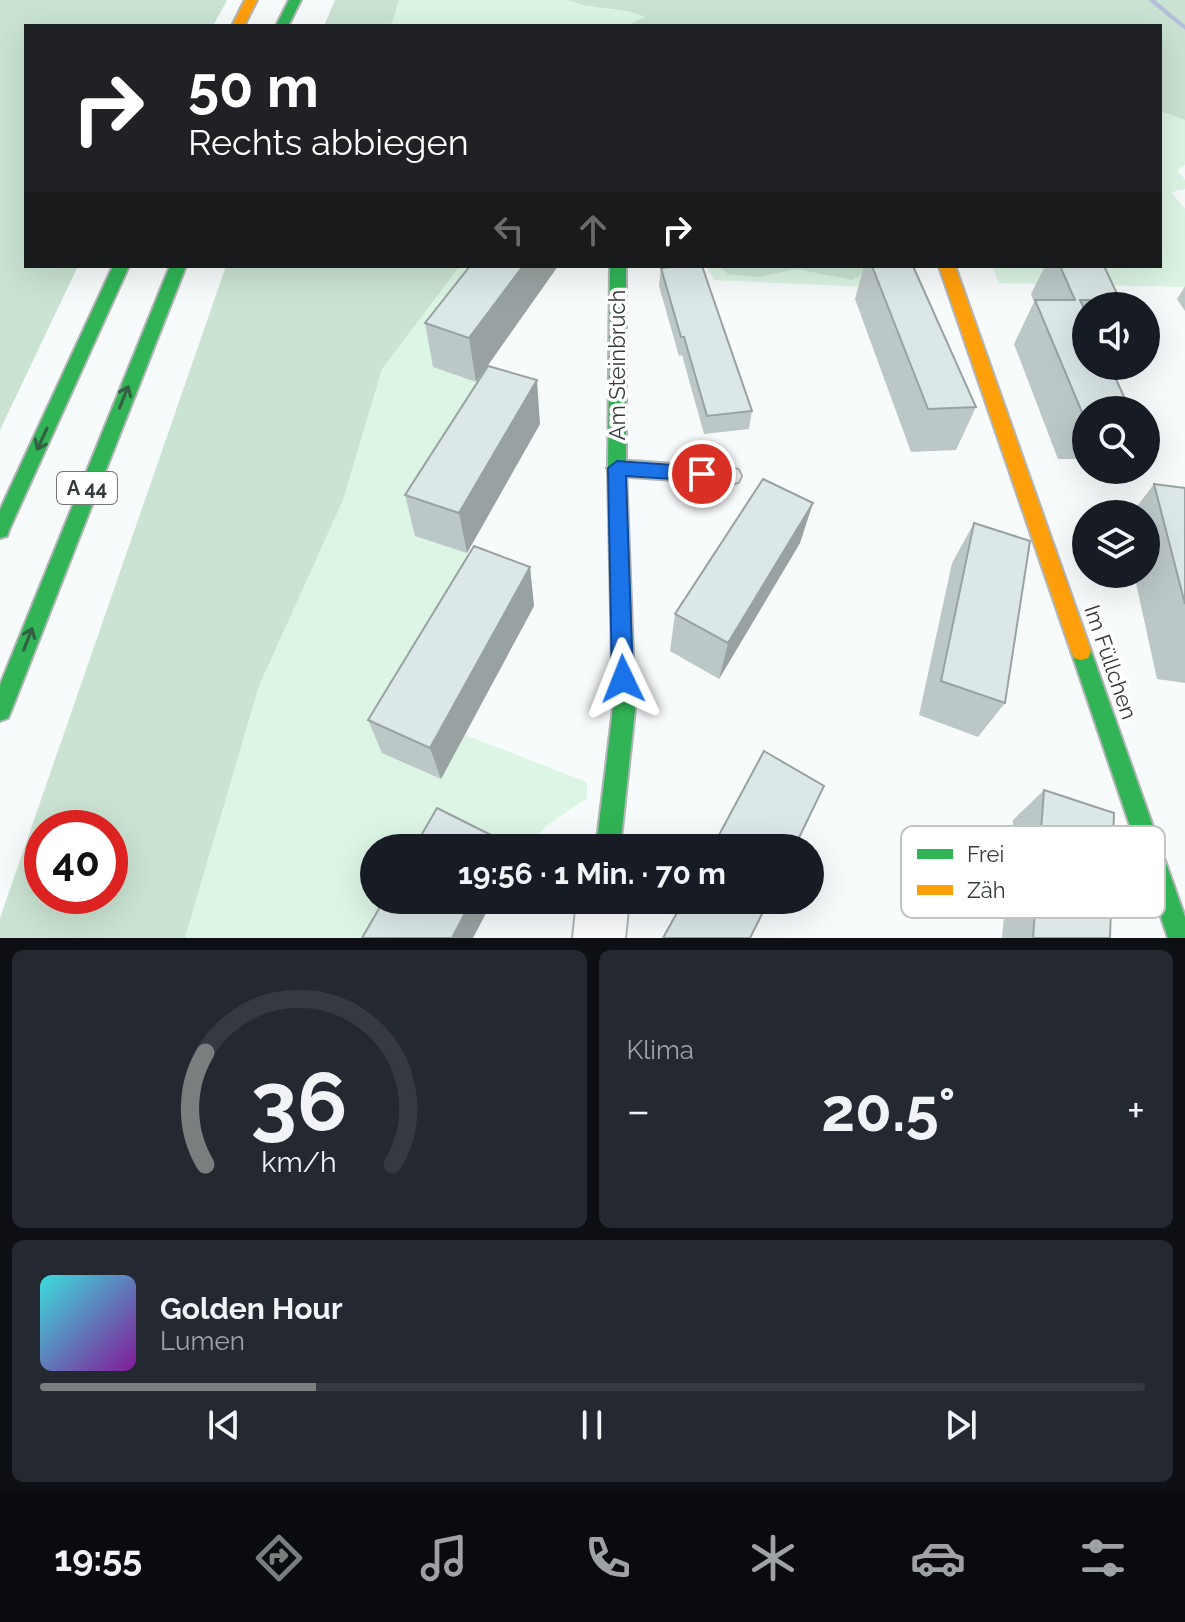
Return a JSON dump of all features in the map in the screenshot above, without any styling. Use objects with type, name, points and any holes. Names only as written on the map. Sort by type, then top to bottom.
[{"type":"main road","points":[[239,24],[251,0]]},
{"type":"main road","points":[[283,24],[295,0]]},
{"type":"main road","name":"A 44","points":[[0,530],[120,268]]},
{"type":"main road","name":"A 44","points":[[0,711],[177,268]]},
{"type":"main road","name":"Am Steinbruch","points":[[610,834],[624,709],[617,468],[618,268]]},
{"type":"main road","name":"Im Füllchen","points":[[948,268],[1141,826]]},
{"type":"main road","name":"Im Füllchen","points":[[1165,895],[1180,938]]},
{"type":"street","points":[[599,938],[602,914]]},
{"type":"lane","points":[[617,468],[731,476]]},
{"type":"green space","points":[[0,0],[227,0],[214,24],[24,24],[24,268],[77,268],[0,430]]},
{"type":"green space","points":[[335,0],[399,0],[392,24],[325,24]]},
{"type":"green space","points":[[399,0],[568,0],[646,17],[630,24],[392,24]]},
{"type":"green space","points":[[568,0],[1185,0],[1185,120],[1162,112],[1162,24],[629,24],[645,17]]},
{"type":"green space","points":[[1162,112],[1185,120],[1185,165],[1177,170],[1185,180],[1185,189],[1171,192],[1185,209],[1185,287],[999,283],[993,268],[1162,268]]},
{"type":"green space","points":[[225,268],[458,268],[382,369],[343,500],[259,686],[185,938],[0,938],[0,918],[24,849],[24,914],[128,914],[128,810],[37,810]]},
{"type":"green space","points":[[458,268],[506,268],[434,367],[476,382],[494,409],[416,535],[467,553],[481,585],[440,779],[465,735],[587,782],[587,798],[539,834],[360,834],[360,914],[405,914],[391,938],[185,938],[259,686],[343,500],[382,369]]},
{"type":"green space","points":[[707,268],[899,268],[910,289],[714,280]]},
{"type":"green space","points":[[720,268],[876,268],[852,280],[796,269],[758,277],[728,274]]},
{"type":"building","points":[[468,268],[522,268],[469,338],[425,323]]},
{"type":"building","points":[[661,268],[703,268],[752,411],[707,416],[684,337],[681,337]]},
{"type":"building","points":[[873,268],[914,268],[976,407],[928,409]]},
{"type":"building","points":[[1061,268],[1105,268],[1116,292],[1072,293]]},
{"type":"building","points":[[1035,300],[1072,300],[1072,380],[1116,380],[1124,396],[1075,396]]},
{"type":"building","points":[[488,366],[537,380],[459,513],[405,495]]},
{"type":"building","points":[[763,479],[813,503],[728,643],[675,614]]},
{"type":"building","points":[[1154,484],[1185,488],[1185,604],[1160,500]]},
{"type":"building","points":[[974,523],[1030,541],[1005,703],[941,681]]},
{"type":"building","points":[[474,546],[530,567],[430,748],[368,720]]},
{"type":"building","points":[[764,751],[824,786],[801,834],[720,834]]},
{"type":"building","points":[[1044,790],[1114,813],[1114,826],[1041,826]]},
{"type":"building","points":[[437,808],[489,834],[422,834]]},
{"type":"building","points":[[376,914],[465,914],[452,938],[362,938]]},
{"type":"building","points":[[676,914],[762,914],[750,938],[663,938]]},
{"type":"building","points":[[1034,918],[1111,918],[1110,938],[1033,938]]},
{"type":"waterway","points":[[1151,0],[1185,28]]},
{"type":"traffic: fast","points":[[283,24],[295,0]]},
{"type":"traffic: fast","points":[[0,530],[120,268]]},
{"type":"traffic: fast","points":[[0,711],[177,268]]},
{"type":"traffic: fast","points":[[610,834],[624,709],[617,468],[618,268]]},
{"type":"traffic: fast","points":[[1081,651],[1141,826]]},
{"type":"traffic: fast","points":[[1165,895],[1180,938]]},
{"type":"traffic: slow","points":[[239,24],[251,0]]},
{"type":"traffic: slow","points":[[948,268],[1081,651]]},
{"type":"route","points":[[623,679],[617,468],[702,474]]}]
